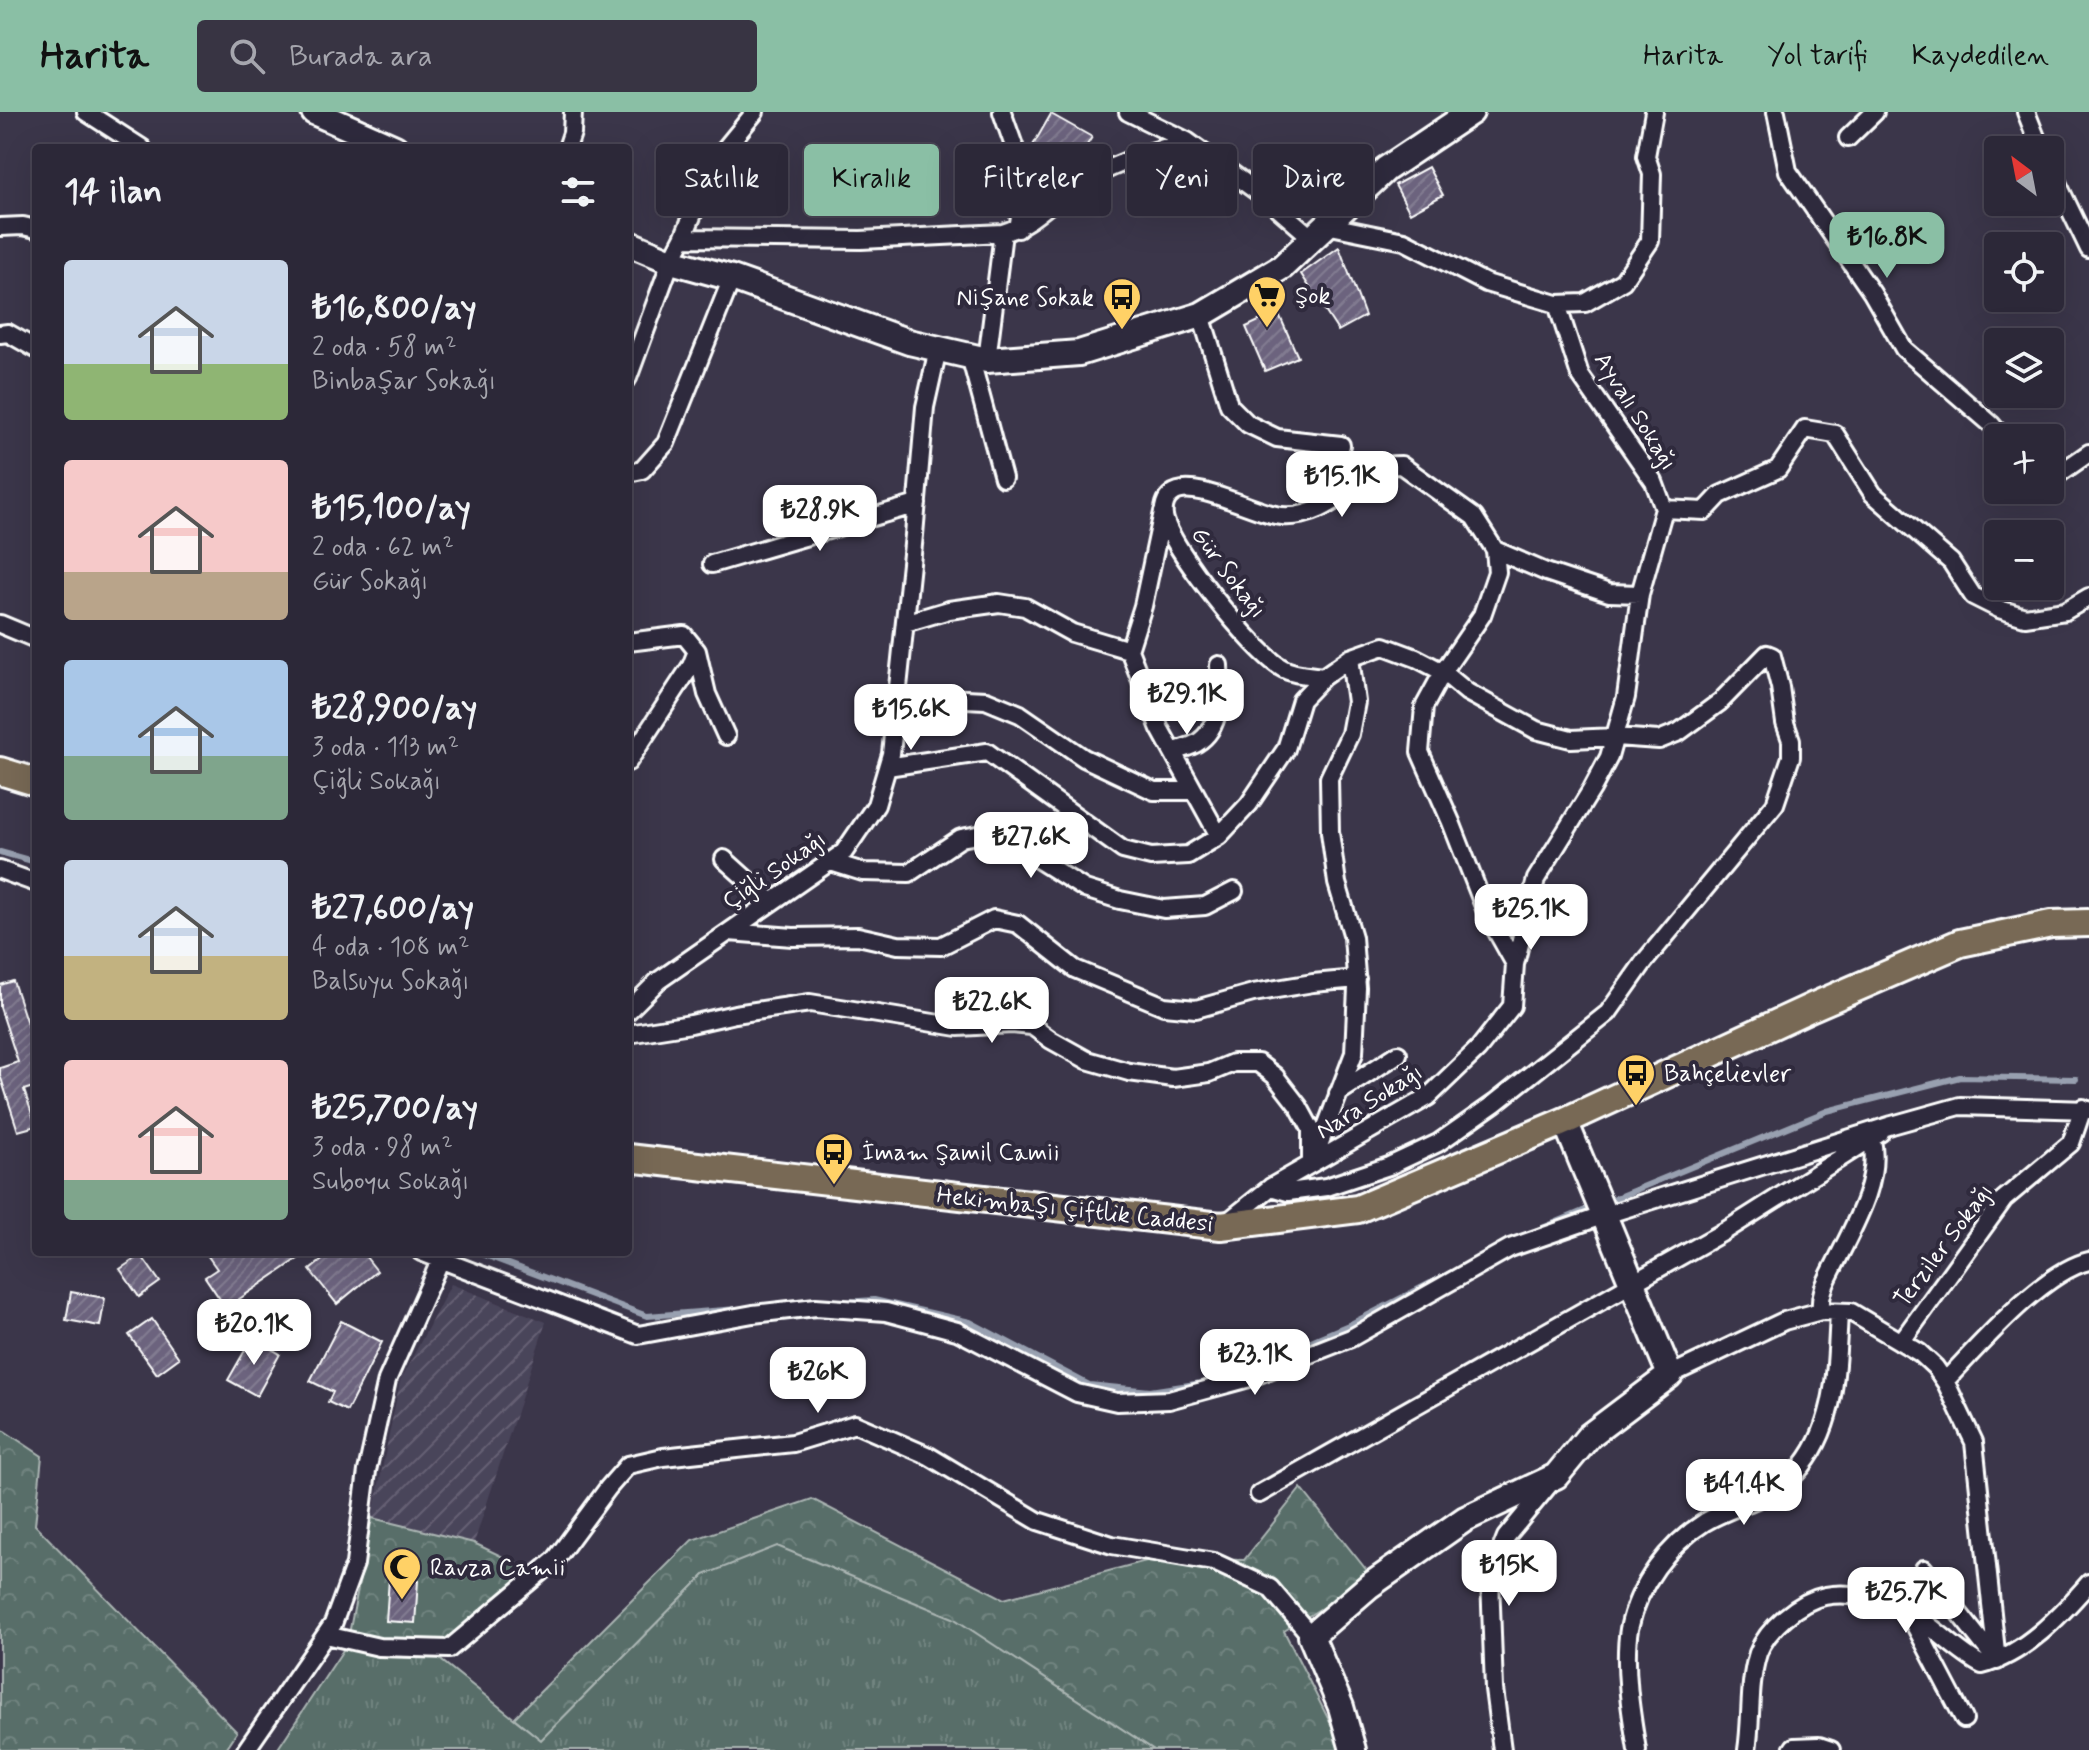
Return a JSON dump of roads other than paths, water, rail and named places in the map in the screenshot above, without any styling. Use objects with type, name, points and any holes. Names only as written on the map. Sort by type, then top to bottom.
[{"type":"main road","points":[[0,771],[32,781]]},
{"type":"main road","name":"Hekimbaşı Çiftlik Caddesi","points":[[632,1158],[1221,1226],[1358,1209],[1565,1121],[1812,1007],[1960,943],[2051,924],[2089,923]]},
{"type":"street","points":[[86,112],[136,144]]},
{"type":"street","points":[[314,112],[386,144]]},
{"type":"street","points":[[568,144],[573,112]]},
{"type":"street","points":[[632,367],[671,261],[715,161],[755,112]]},
{"type":"street","points":[[1002,112],[1026,180],[978,358],[1003,478]]},
{"type":"street","points":[[1128,112],[1187,141],[1319,232],[1404,241],[1486,283],[1557,304],[1585,303],[1623,281],[1650,241],[1652,174],[1646,156],[1654,112]]},
{"type":"street","points":[[632,245],[671,261],[732,278],[909,342],[978,358],[1079,353],[1201,315],[1282,267],[1386,169],[1471,112]]},
{"type":"street","points":[[1776,112],[1788,171],[1872,293],[1904,349],[1991,424]]},
{"type":"street","points":[[1848,138],[1875,112]]},
{"type":"street","points":[[2026,112],[2035,136]]},
{"type":"street","points":[[683,238],[861,240],[1010,231],[1074,186],[1136,156],[1187,141]]},
{"type":"street","points":[[2064,197],[2089,249]]},
{"type":"street","points":[[0,227],[32,228]]},
{"type":"street","points":[[632,472],[642,470],[666,443],[732,278]]},
{"type":"street","name":"Ayvalı Sokağı","points":[[1557,304],[1580,375],[1654,482],[1664,509],[1640,594],[1626,697],[1615,737]]},
{"type":"street","points":[[1201,315],[1229,405],[1248,424],[1277,438],[1341,445],[1328,504]]},
{"type":"street","points":[[0,334],[8,333],[32,347]]},
{"type":"street","name":"Çiğli Sokağı","points":[[632,1007],[658,981],[844,852],[876,805],[887,767],[896,708],[925,407],[938,349]]},
{"type":"street","points":[[1664,509],[1705,511],[1720,495],[1778,469],[1805,429],[1835,434],[1873,494],[1951,562],[1973,596],[2025,617],[2065,611],[2089,597]]},
{"type":"street","points":[[2064,470],[2089,453]]},
{"type":"street","name":"Gür Sokağı","points":[[1323,677],[1284,670],[1263,654],[1221,607],[1167,527],[1163,512],[1174,492],[1184,490],[1235,500],[1281,516],[1313,514],[1375,469],[1401,465],[1474,517],[1495,550]]},
{"type":"street","points":[[712,564],[917,504]]},
{"type":"street","points":[[1163,512],[1143,606],[1129,650],[1160,729],[1219,836]]},
{"type":"street","points":[[1515,964],[1487,914],[1420,752],[1424,707],[1443,672],[1482,615],[1497,572],[1495,550],[1546,572],[1609,593],[1640,594]]},
{"type":"street","points":[[905,623],[949,610],[999,603],[1025,607],[1072,633],[1129,650]]},
{"type":"street","points":[[0,624],[32,637]]},
{"type":"street","points":[[632,642],[684,635],[697,651],[707,694],[726,736]]},
{"type":"street","points":[[887,767],[987,752],[1123,850],[1151,857],[1188,855],[1219,836],[1249,804],[1286,749],[1301,700],[1323,677],[1350,658],[1384,646],[1443,672],[1467,692],[1536,730],[1571,739],[1615,737],[1659,740],[1679,732],[1720,702],[1767,654],[1772,656],[1791,740],[1791,757],[1775,804],[1644,962],[1608,1013],[1495,1103],[1438,1143],[1389,1166],[1326,1187],[1288,1192],[1271,1187]]},
{"type":"street","points":[[635,740],[691,666],[697,651]]},
{"type":"street","points":[[1311,1164],[1354,1053],[1357,979],[1353,937],[1337,883],[1330,832],[1329,778],[1350,734],[1356,702],[1350,658]]},
{"type":"street","points":[[1173,752],[1197,743],[1209,732],[1221,701],[1219,665]]},
{"type":"street","points":[[896,708],[945,698],[986,700],[1020,714],[1084,758],[1154,791],[1194,791]]},
{"type":"street","name":"Nara Sokağı","points":[[1221,1226],[1271,1187],[1428,1097],[1478,1049],[1512,1006],[1515,964],[1536,879],[1592,789],[1609,757],[1615,737]]},
{"type":"street","points":[[831,862],[863,872],[909,873],[961,838],[994,832],[1085,889],[1120,900],[1164,909],[1205,906],[1234,891]]},
{"type":"street","points":[[724,859],[772,902]]},
{"type":"street","points":[[0,870],[32,882]]},
{"type":"street","points":[[729,932],[793,937],[858,936],[898,945],[941,946],[994,919],[1018,924],[1075,969],[1164,1006],[1196,1009],[1253,993],[1357,979]]},
{"type":"street","points":[[632,1033],[810,1003],[958,1027],[1032,1026],[1087,1060],[1129,1072],[1173,1078],[1209,1073],[1233,1063],[1258,1063],[1275,1076],[1299,1107],[1311,1129],[1311,1164]]},
{"type":"street","points":[[1338,1093],[1398,1054]]},
{"type":"street","points":[[432,1256],[638,1335],[753,1314],[816,1307],[886,1312],[957,1331],[1077,1393],[1117,1402],[1169,1400],[1259,1374],[1351,1338],[1510,1248],[1601,1205],[1960,1106],[2087,1110]]},
{"type":"street","name":"Terziler Sokağı","points":[[1901,1342],[2004,1199],[2071,1143],[2087,1110]]},
{"type":"street","points":[[1565,1121],[1670,1375]]},
{"type":"street","points":[[1259,1494],[1633,1284],[1892,1125]]},
{"type":"street","points":[[1821,1311],[1824,1286],[1857,1219],[1869,1185],[1875,1158],[1872,1140]]},
{"type":"street","points":[[246,1750],[333,1624],[355,1564],[367,1471],[387,1380],[441,1259]]},
{"type":"street","points":[[1945,1381],[2038,1290],[2077,1264],[2089,1261]]},
{"type":"street","points":[[1502,1750],[1492,1662],[1490,1578],[1506,1537],[1589,1436],[1670,1375],[1784,1321],[1821,1311],[1851,1312],[1928,1360],[1945,1381],[1974,1442],[1997,1661]]},
{"type":"street","points":[[1637,1750],[1628,1695],[1629,1629],[1646,1584],[1664,1556],[1705,1522],[1748,1504],[1795,1474],[1826,1423],[1834,1387],[1839,1312]]},
{"type":"street","points":[[326,1635],[379,1647],[449,1649],[555,1560],[628,1465],[663,1457],[793,1443],[855,1424],[929,1456],[1038,1521],[1112,1545],[1214,1562],[1270,1588],[1311,1636],[1341,1707],[1353,1750]]},
{"type":"street","points":[[1311,1636],[1369,1586],[1465,1519],[1556,1476]]},
{"type":"street","points":[[1924,1569],[1997,1661]]},
{"type":"street","points":[[1747,1750],[1753,1676],[1759,1652],[1774,1626],[1823,1596],[1854,1596],[1883,1601],[1909,1612],[1982,1665],[1997,1661],[2034,1638],[2089,1583]]},
{"type":"street","points":[[1909,1612],[1964,1719]]},
{"type":"street","points":[[1792,1750],[1794,1747],[1819,1746],[1831,1750]]},
{"type":"waterway","points":[[0,852],[32,861]]},
{"type":"waterway","points":[[1606,1202],[1827,1111],[1960,1077],[2076,1079]]},
{"type":"waterway","points":[[1521,1237],[1595,1206]]},
{"type":"waterway","points":[[488,1256],[647,1316],[738,1309]]},
{"type":"waterway","points":[[1229,1376],[1351,1324],[1450,1273]]},
{"type":"waterway","points":[[845,1302],[874,1300],[970,1322],[1089,1385],[1150,1391],[1202,1383]]},
{"type":"place","name":"Şok","points":[[1267,329]]},
{"type":"place","name":"Nişane Sokak","points":[[1122,331]]},
{"type":"place","name":"Bahçelievler","points":[[1636,1107]]},
{"type":"place","name":"İmam Şamil Camii","points":[[834,1186]]},
{"type":"place","name":"Ravza Camii","points":[[402,1601]]}]
